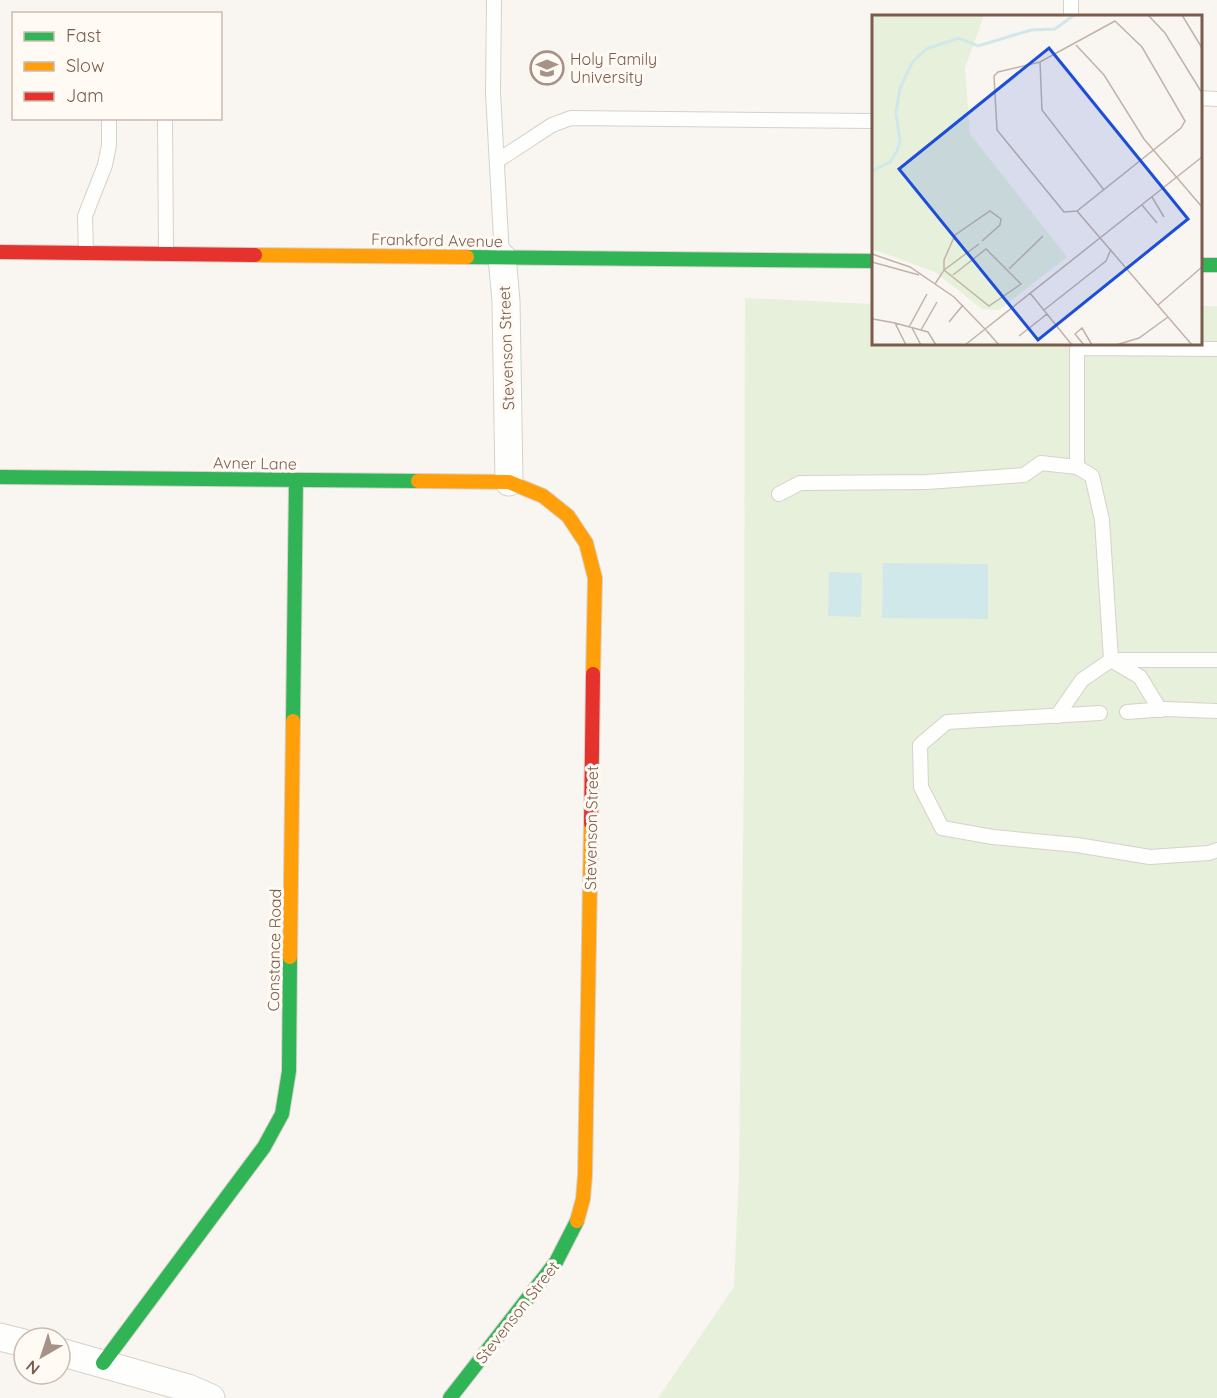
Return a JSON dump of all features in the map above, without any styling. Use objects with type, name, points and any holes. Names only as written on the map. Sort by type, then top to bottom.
[{"type":"street","name":"Frankford Avenue","points":[[0,252],[872,261]]},
{"type":"street","name":"Stevenson Street","points":[[450,1398],[556,1262],[577,1222],[583,1199],[585,1174],[595,578],[588,543],[566,513],[537,492],[509,482],[506,301],[502,257]]},
{"type":"street","name":"Avner Lane","points":[[0,477],[509,482]]},
{"type":"street","name":"Constance Road","points":[[103,1363],[264,1147],[282,1114],[289,1071],[296,480]]},
{"type":"street","points":[[72,1355],[188,1388],[211,1398]]},
{"type":"lane","points":[[494,0],[493,93],[502,257]]},
{"type":"lane","points":[[497,161],[552,125],[571,118],[872,121]]},
{"type":"lane","points":[[86,253],[86,216],[105,165],[109,145],[108,120]]},
{"type":"lane","points":[[165,120],[166,254]]},
{"type":"lane","points":[[1077,467],[1077,348],[1217,349]]},
{"type":"lane","points":[[779,494],[800,483],[927,482],[1024,475],[1041,463],[1077,467],[1092,476],[1102,520],[1111,660]]},
{"type":"lane","points":[[1111,660],[1140,677],[1160,710]]},
{"type":"lane","points":[[1057,716],[1082,680],[1111,660],[1217,660]]},
{"type":"lane","points":[[1127,712],[1217,711]]},
{"type":"lane","points":[[1100,713],[947,722],[920,745],[921,787],[942,828],[993,837],[1077,845],[1150,857],[1209,853],[1217,850]]},
{"type":"green space","points":[[745,298],[872,304],[872,345],[1202,345],[1202,306],[1217,306],[1217,1398],[658,1398],[734,1287],[739,1171],[744,764]]},
{"type":"water","points":[[883,563],[988,564],[988,619],[882,618]]},
{"type":"water","points":[[829,572],[862,573],[861,617],[828,616]]},
{"type":"traffic: fast","points":[[467,257],[872,261]]},
{"type":"traffic: fast","points":[[1202,265],[1217,265]]},
{"type":"traffic: fast","points":[[0,477],[418,481]]},
{"type":"traffic: fast","points":[[293,721],[296,480]]},
{"type":"traffic: fast","points":[[103,1363],[264,1147],[282,1114],[289,1071],[290,957]]},
{"type":"traffic: fast","points":[[450,1398],[556,1262],[577,1221]]},
{"type":"traffic: slow","points":[[255,255],[467,257]]},
{"type":"traffic: slow","points":[[418,481],[509,482],[543,496],[568,516],[586,543],[595,578],[593,674]]},
{"type":"traffic: slow","points":[[290,957],[293,721]]},
{"type":"traffic: slow","points":[[577,1221],[583,1199],[585,1175],[591,823]]},
{"type":"traffic: jam","points":[[0,252],[255,255]]},
{"type":"traffic: jam","points":[[591,823],[593,674]]},
{"type":"place","name":"Holy Family University","points":[[547,68]]}]
